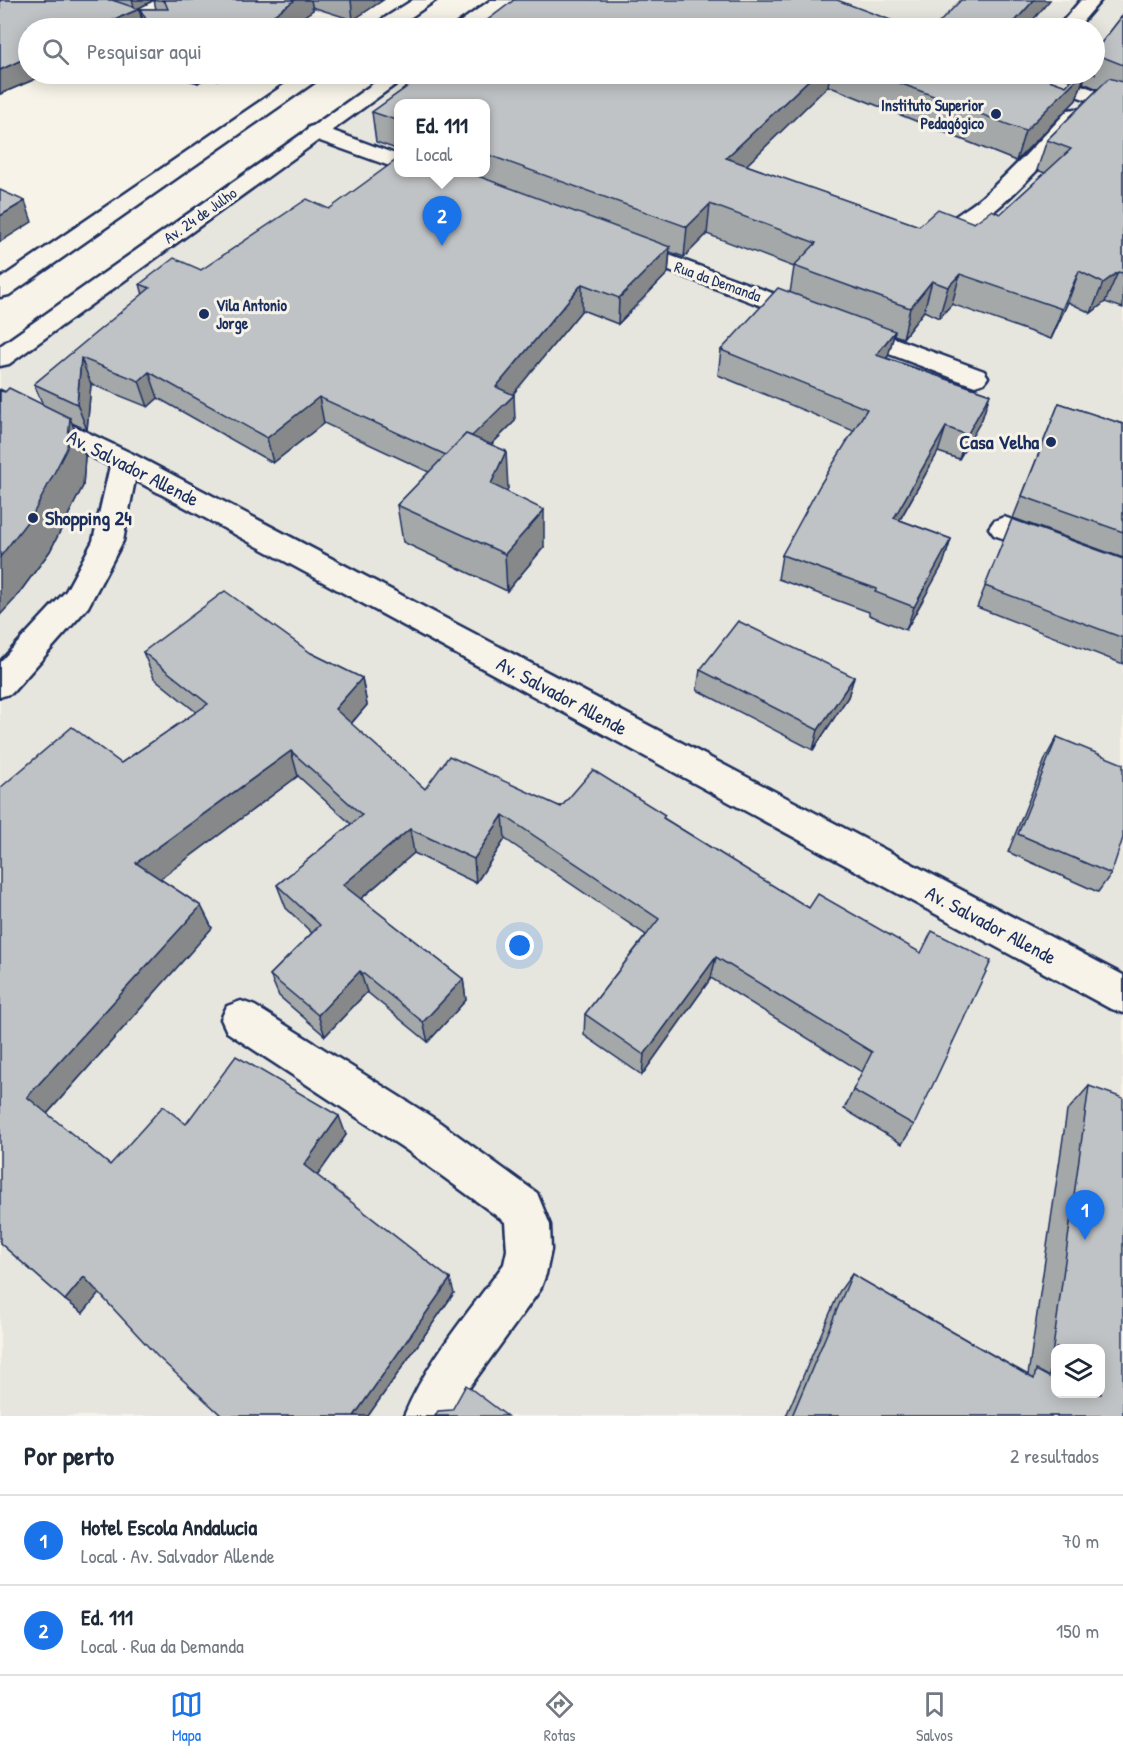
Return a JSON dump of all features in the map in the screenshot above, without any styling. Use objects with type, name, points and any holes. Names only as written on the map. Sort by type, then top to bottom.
[{"type":"street","points":[[398,18],[426,0]]},
{"type":"street","points":[[478,18],[504,0]]},
{"type":"street","points":[[1076,18],[1091,0]]},
{"type":"street","points":[[0,290],[288,84]]},
{"type":"street","name":"Av. 24 de Julho","points":[[0,358],[386,84]]},
{"type":"street","points":[[1059,84],[1123,107]]},
{"type":"street","points":[[949,231],[959,229],[987,204],[1094,97]]},
{"type":"street","points":[[317,132],[394,160]]},
{"type":"street","name":"Rua da Demanda","points":[[606,239],[975,377]]},
{"type":"street","name":"Av. Salvador Allende","points":[[0,400],[124,462],[1123,995]]},
{"type":"street","points":[[0,684],[77,599],[108,541],[124,462]]},
{"type":"street","points":[[1004,528],[1123,572]]},
{"type":"street","points":[[241,1019],[420,1134],[522,1208],[528,1225],[529,1250],[524,1274],[455,1370],[427,1416]]},
{"type":"shaded area","points":[[514,0],[1123,0],[1123,1416],[0,1416],[0,362],[395,84],[1105,84],[1105,18],[488,18]]},
{"type":"building","points":[[0,0],[112,0],[139,9],[118,18],[18,18],[18,62],[0,70]]},
{"type":"building","points":[[161,0],[295,0],[269,18],[145,18],[140,9],[168,9],[165,2]]},
{"type":"building","points":[[514,0],[837,0],[885,18],[490,18]]},
{"type":"building","points":[[961,0],[1034,0],[1018,18],[944,18]]},
{"type":"building","points":[[1123,15],[1123,65],[1105,58],[1105,38]]},
{"type":"building","points":[[1109,78],[1123,82],[1123,273],[1118,272],[1103,283],[1079,271],[1062,309],[960,274],[948,287],[932,281],[910,308],[794,266],[816,243],[710,204],[687,227],[490,155],[490,99],[394,99],[394,119],[372,112],[411,84],[804,84],[726,158],[919,226],[938,209],[974,223],[992,210],[1000,214],[1071,149],[1047,140]]},
{"type":"building","points":[[902,84],[1060,84],[1066,86],[1072,84],[1025,131]]},
{"type":"building","points":[[394,162],[394,177],[481,177],[670,247],[619,298],[582,284],[496,387],[514,395],[472,436],[466,434],[446,455],[319,397],[267,438],[149,372],[139,381],[81,358],[77,404],[34,384],[150,288],[140,284],[174,258],[201,270],[307,199],[329,209]]},
{"type":"building","points":[[0,190],[25,201],[0,216]]},
{"type":"building","points":[[778,288],[895,331],[876,355],[990,394],[967,435],[946,427],[894,518],[951,539],[914,607],[875,592],[877,589],[782,555],[820,485],[867,409],[721,350]]},
{"type":"building","points":[[9,388],[70,418],[67,448],[33,514],[0,557],[0,391],[5,392]]},
{"type":"building","points":[[1059,403],[1123,424],[1123,532],[1022,496]]},
{"type":"building","points":[[466,434],[506,451],[491,484],[544,510],[505,554],[397,505]]},
{"type":"building","points":[[1012,519],[1123,559],[1123,638],[985,586]]},
{"type":"building","points":[[225,591],[311,653],[362,678],[335,709],[425,789],[449,756],[561,807],[593,770],[665,815],[663,818],[809,908],[818,894],[921,953],[932,931],[991,961],[914,1125],[853,1090],[872,1052],[716,957],[644,1055],[585,1014],[659,919],[503,815],[474,859],[410,829],[343,885],[463,979],[423,1022],[360,971],[318,1015],[270,975],[320,925],[277,885],[362,815],[291,751],[136,863],[201,906],[27,1097],[110,1165],[163,1106],[186,1124],[236,1056],[339,1116],[304,1165],[450,1279],[354,1416],[222,1416],[157,1356],[84,1277],[65,1300],[0,1243],[0,788],[72,727],[121,763],[208,704],[143,652]]},
{"type":"building","points":[[738,621],[854,677],[818,730],[700,670]]},
{"type":"building","points":[[1057,737],[1123,764],[1123,838],[1111,874],[1018,834]]},
{"type":"building","points":[[1089,1086],[1123,1098],[1123,1416],[792,1416],[852,1274],[1034,1379],[1036,1370],[1049,1377],[1051,1362],[1051,1398],[1105,1398],[1105,1344],[1054,1344]]},
{"type":"building","points":[[466,1385],[507,1416],[435,1416],[438,1411],[452,1410]]},
{"type":"place","name":"Instituto Superior Pedagógico","points":[[996,114]]},
{"type":"place","name":"Ed. 111","points":[[442,246]]},
{"type":"place","name":"Vila Antonio Jorge","points":[[204,314]]},
{"type":"place","name":"Casa Velha","points":[[1051,442]]},
{"type":"place","name":"Shopping 24","points":[[33,518]]},
{"type":"place","name":"Hotel Escola Andalucia","points":[[1085,1240]]}]
